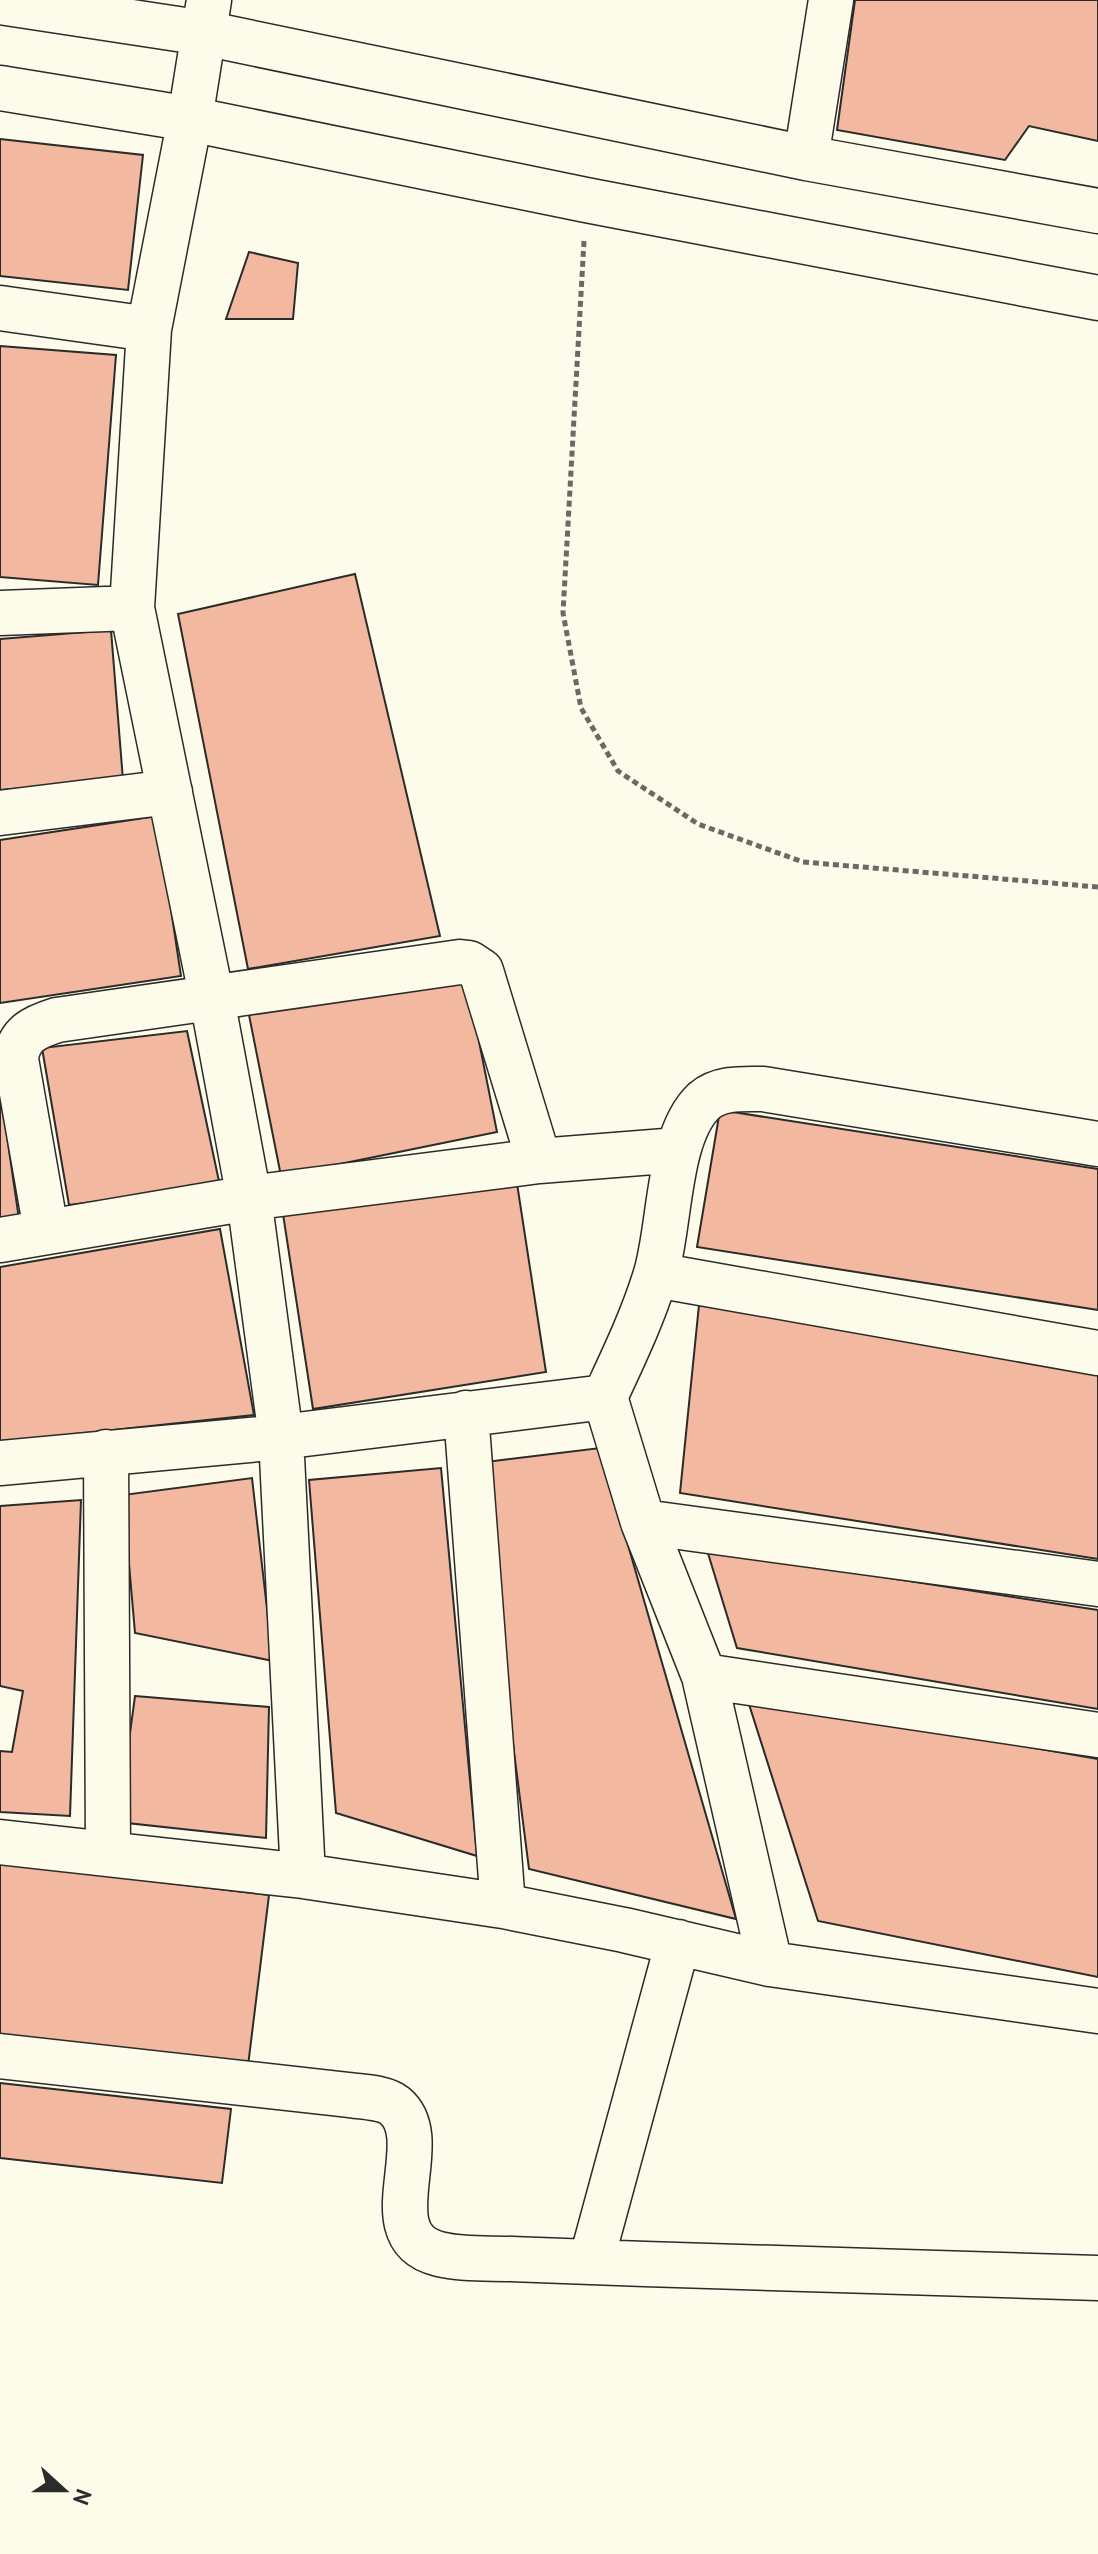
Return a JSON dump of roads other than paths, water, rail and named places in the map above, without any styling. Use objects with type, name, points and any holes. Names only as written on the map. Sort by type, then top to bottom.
[{"type":"street","points":[[806,158],[831,0]]},
{"type":"street","points":[[0,2],[206,16],[806,158],[1098,211]]},
{"type":"street","points":[[206,16],[190,119],[149,329],[132,608],[212,999],[249,1198],[281,1437],[303,1876]]},
{"type":"street","points":[[0,88],[190,119],[586,200],[1098,298]]},
{"type":"street","points":[[0,308],[149,329]]},
{"type":"street","points":[[0,613],[132,608]]},
{"type":"street","points":[[0,813],[170,792]]},
{"type":"street","points":[[46,1230],[16,1059],[20,1040],[34,1027],[57,1020],[391,971],[460,962],[481,971],[539,1161]]},
{"type":"street","points":[[770,1964],[704,1676],[643,1522],[605,1397],[634,1336],[656,1275],[678,1150],[691,1119],[702,1103],[713,1094],[748,1089],[1098,1144]]},
{"type":"street","points":[[0,1240],[249,1198],[539,1161],[678,1150]]},
{"type":"street","points":[[656,1275],[1098,1353]]},
{"type":"street","points":[[0,1463],[281,1437],[605,1397]]},
{"type":"street","points":[[466,1413],[503,1906]]},
{"type":"street","points":[[106,1452],[108,1854]]},
{"type":"street","points":[[643,1522],[1098,1584]]},
{"type":"street","points":[[704,1676],[1098,1735]]},
{"type":"street","points":[[0,1842],[303,1876],[503,1906],[770,1964],[1098,2011]]},
{"type":"street","points":[[591,2262],[678,1942]]},
{"type":"street","points":[[0,2056],[349,2095],[393,2104],[408,2121],[410,2141],[405,2218],[410,2233],[437,2254],[591,2262],[1098,2278]]}]
